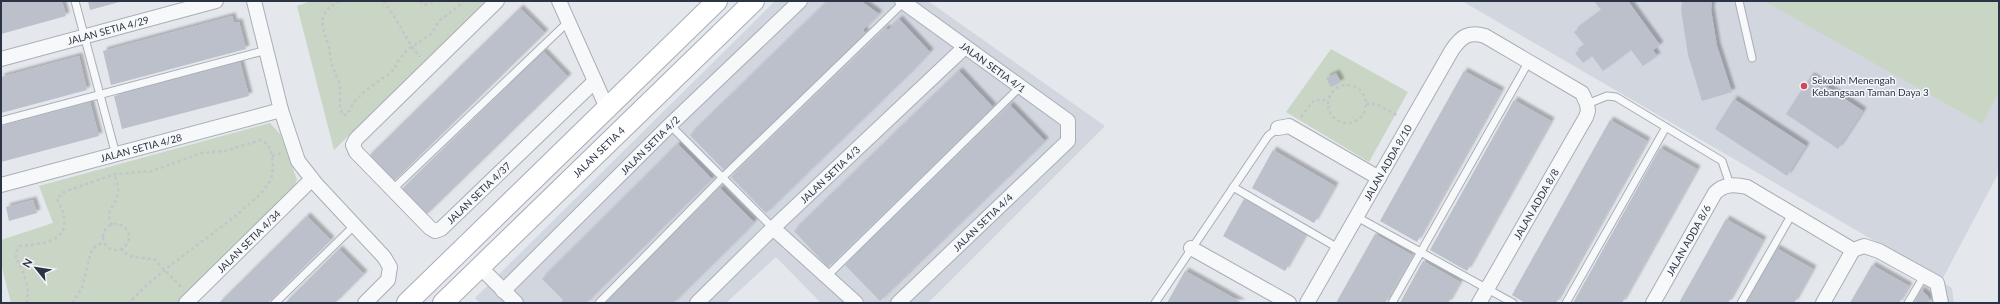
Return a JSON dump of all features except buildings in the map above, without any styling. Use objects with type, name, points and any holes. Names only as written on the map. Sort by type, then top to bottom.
[{"type":"street","name":"JALAN SETIA 4/29","points":[[1,59],[216,1]]},
{"type":"street","points":[[254,1],[281,110],[298,161],[312,179],[384,257],[390,267],[388,280],[365,303]]},
{"type":"street","name":"JALAN SETIA 4/37","points":[[497,1],[356,139],[353,145],[356,152],[430,228],[438,231],[595,81]]},
{"type":"street","points":[[559,1],[607,108]]},
{"type":"street","points":[[407,303],[717,1]]},
{"type":"street","name":"JALAN SETIA 4","points":[[443,303],[754,1]]},
{"type":"street","name":"JALAN SETIA 4/2","points":[[503,291],[670,125],[800,1]]},
{"type":"street","name":"JALAN SETIA 4/1","points":[[903,2],[1068,122],[1068,142]]},
{"type":"street","name":"JALAN ADDA 8/10","points":[[1307,303],[1459,39],[1477,34],[1485,36],[1529,60]]},
{"type":"street","name":"JALAN SETIA 4/3","points":[[697,303],[773,228],[965,47]]},
{"type":"street","points":[[1529,60],[1582,93],[1587,104]]},
{"type":"street","name":"JALAN ADDA 8/8","points":[[1479,303],[1586,117],[1588,111],[1587,104]]},
{"type":"street","name":"JALAN SETIA 4/28","points":[[1,185],[281,110]]},
{"type":"street","points":[[1278,128],[1289,126],[1380,178]]},
{"type":"street","name":"JALAN SETIA 4/4","points":[[898,303],[1068,142]]},
{"type":"street","name":"JALAN SETIA 4/34","points":[[187,303],[312,179]]},
{"type":"street","points":[[1730,185],[1747,187],[1853,250]]},
{"type":"street","name":"JALAN ADDA 8/6","points":[[1653,303],[1715,193],[1722,186],[1730,185]]},
{"type":"street","points":[[773,228],[856,303]]},
{"type":"street","points":[[1823,303],[1853,250],[1864,246],[1879,251],[1937,283],[1941,303]]},
{"type":"street","points":[[1191,248],[1288,303]]},
{"type":"street","points":[[480,268],[516,303]]},
{"type":"lane","points":[[75,1],[116,155]]},
{"type":"lane","points":[[1739,1],[1752,58]]},
{"type":"lane","points":[[599,303],[724,176],[903,2]]},
{"type":"lane","points":[[392,189],[568,22]]},
{"type":"lane","points":[[1,121],[267,50]]},
{"type":"lane","points":[[1392,303],[1529,60]]},
{"type":"lane","points":[[827,276],[1020,87]]},
{"type":"lane","points":[[1587,104],[1607,96],[1616,98],[1722,161],[1730,185]]},
{"type":"lane","points":[[670,125],[724,176],[773,228]]},
{"type":"lane","points":[[1566,303],[1666,127]]},
{"type":"lane","points":[[1155,303],[1268,136],[1278,128]]},
{"type":"lane","points":[[1233,187],[1338,248]]},
{"type":"lane","points":[[1741,303],[1792,214]]},
{"type":"lane","points":[[1357,217],[1513,303]]},
{"type":"lane","points":[[275,303],[355,225]]},
{"type":"lane","points":[[1908,303],[1924,276]]},
{"type":"path","points":[[340,1],[331,5],[324,14],[322,31],[329,48],[331,62],[339,83],[340,111],[343,115],[347,115],[354,102],[365,91],[394,70],[398,61],[406,51],[432,33],[439,21],[466,1]]},
{"type":"path","points":[[383,1],[393,13],[412,48],[424,62]]},
{"type":"path","points":[[420,1],[424,5],[436,1]]},
{"type":"path","points":[[1347,84],[1360,89],[1364,95],[1366,104],[1364,114],[1359,119],[1346,124],[1334,119],[1328,107],[1328,100],[1335,89],[1347,84]]},
{"type":"path","points":[[1294,129],[1309,105],[1314,100],[1328,100]]},
{"type":"path","points":[[1366,104],[1376,104],[1411,123]]},
{"type":"path","points":[[27,303],[28,289],[16,259],[16,252],[20,246],[53,241],[61,234],[64,226],[64,215],[57,198],[64,192],[115,174],[152,171],[202,153],[225,151],[261,140],[268,146],[272,156],[270,182],[249,204],[213,235],[165,270],[142,289],[129,303]]},
{"type":"path","points":[[112,225],[109,220],[109,209],[118,194],[115,174]]},
{"type":"path","points":[[112,225],[124,226],[129,233],[128,242],[118,250],[110,248],[104,242],[104,234],[112,225]]},
{"type":"path","points":[[72,303],[82,288],[91,252],[96,246],[104,242]]},
{"type":"path","points":[[122,248],[123,252],[133,257],[154,259],[183,289]]},
{"type":"shaded area","points":[[775,1],[928,1],[1105,126],[928,303],[821,303],[776,257],[726,303],[480,303],[475,298]]},
{"type":"shaded area","name":"Sekolah Menengah Kebangsaan Taman Daya 3","points":[[1462,1],[1999,1],[1999,172],[1942,280]]},
{"type":"shaded area","points":[[1924,272],[1952,288],[1954,303],[1907,303]]},
{"type":"green space","points":[[311,1],[487,1],[334,150],[297,6]]},
{"type":"green space","points":[[1764,1],[1999,1],[1999,93],[1982,124]]},
{"type":"green space","points":[[1331,49],[1408,92],[1369,162],[1286,112]]},
{"type":"green space","points":[[270,123],[281,135],[297,180],[293,189],[177,303],[11,303],[1,264],[1,240],[53,223],[39,186]]},
{"type":"place","name":"Sekolah Menengah Kebangsaan Taman Daya 3","points":[[1804,86]]}]
